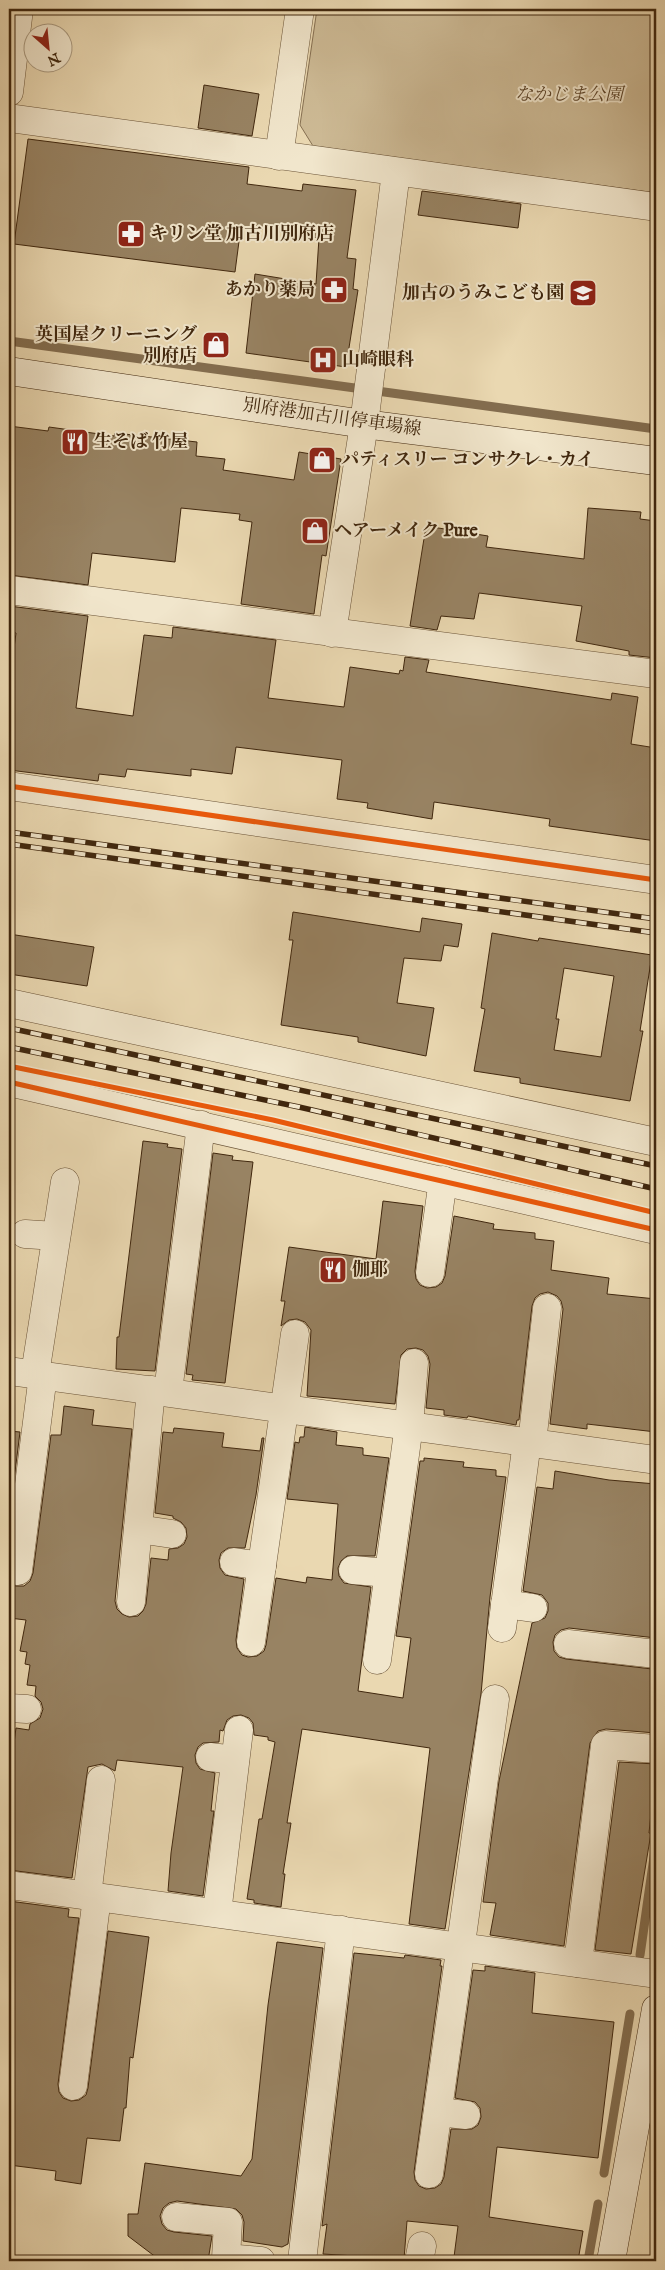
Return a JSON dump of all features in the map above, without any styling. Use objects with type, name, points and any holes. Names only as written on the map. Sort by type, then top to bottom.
[{"type":"street","points":[[9,92],[19,9]]},
{"type":"street","points":[[280,156],[300,9]]},
{"type":"street","points":[[9,118],[656,207]]},
{"type":"street","points":[[332,634],[364,424],[396,172]]},
{"type":"street","name":"別府港加古川停車場線","points":[[9,371],[364,424],[656,461]]},
{"type":"street","points":[[9,590],[332,634],[656,674]]},
{"type":"street","points":[[9,786],[656,880]]},
{"type":"street","points":[[9,1003],[656,1142]]},
{"type":"street","points":[[9,1082],[656,1230]]},
{"type":"street","points":[[130,1602],[138,1529],[201,1125]]},
{"type":"street","points":[[430,1273],[442,1180]]},
{"type":"street","points":[[18,1571],[29,1373],[65,1182]]},
{"type":"street","points":[[25,1234],[56,1236]]},
{"type":"street","points":[[533,1608],[503,1616],[530,1442],[547,1308]]},
{"type":"street","points":[[251,1642],[295,1334]]},
{"type":"street","points":[[377,1660],[409,1426],[414,1363]]},
{"type":"street","points":[[29,1373],[656,1460]]},
{"type":"street","points":[[138,1529],[172,1534]]},
{"type":"street","points":[[234,1562],[262,1566]]},
{"type":"street","points":[[353,1570],[388,1573]]},
{"type":"street","points":[[568,1644],[656,1654]]},
{"type":"street","points":[[429,2174],[495,1699]]},
{"type":"street","points":[[217,1913],[222,1758],[239,1730]]},
{"type":"street","points":[[578,1963],[605,1745],[656,1749]]},
{"type":"street","points":[[73,2086],[92,1896],[101,1780]]},
{"type":"street","points":[[9,1885],[656,1974]]},
{"type":"street","points":[[302,2261],[342,1930]]},
{"type":"street","points":[[611,2261],[654,2040],[656,2010]]},
{"type":"street","points":[[438,2112],[466,2115]]},
{"type":"street","points":[[176,2217],[228,2222],[226,2258],[261,2261]]},
{"type":"green space","name":"なかじま公園","points":[[317,9],[656,9],[656,193],[313,146],[300,125]]},
{"type":"building","points":[[204,85],[259,94],[252,136],[198,128]]},
{"type":"building","points":[[28,139],[249,167],[247,184],[302,191],[303,184],[356,190],[347,258],[356,259],[353,289],[358,290],[346,367],[246,353],[255,274],[316,284],[319,238],[241,226],[235,272],[14,244]]},
{"type":"building","points":[[422,191],[521,204],[518,228],[418,215]]},
{"type":"building","points":[[9,426],[48,431],[49,427],[114,436],[115,433],[197,442],[196,456],[225,459],[223,470],[294,480],[299,452],[341,459],[326,556],[322,555],[314,614],[241,604],[252,522],[239,520],[240,514],[181,508],[175,562],[92,553],[88,585],[9,575]]},
{"type":"building","points":[[588,508],[641,512],[640,519],[656,521],[656,658],[629,655],[629,651],[576,641],[582,606],[479,593],[474,619],[441,616],[437,630],[410,626],[426,526],[488,536],[486,547],[584,559]]},
{"type":"building","points":[[9,606],[88,616],[76,708],[133,716],[144,635],[172,638],[173,627],[276,640],[268,698],[344,707],[350,667],[399,674],[400,670],[403,671],[405,657],[429,660],[426,672],[611,700],[612,693],[638,697],[631,744],[656,748],[656,841],[549,826],[550,819],[434,802],[432,819],[367,808],[368,803],[337,799],[342,760],[236,747],[232,774],[191,769],[191,776],[127,769],[125,777],[99,774],[98,781],[9,770],[9,686],[16,633],[9,632]]},
{"type":"building","points":[[293,912],[420,932],[422,918],[462,924],[458,947],[444,945],[441,961],[404,958],[397,1003],[434,1008],[426,1056],[358,1042],[358,1037],[281,1025],[293,940],[289,940]]},
{"type":"building","points":[[492,933],[538,941],[539,938],[652,955],[640,1031],[643,1031],[630,1101],[520,1083],[520,1078],[474,1071],[485,1009],[481,1008]],"holes":[[[564,968],[614,976],[601,1057],[554,1050],[559,1019],[556,1019]]]},
{"type":"building","points":[[9,934],[94,947],[87,986],[9,974]]},
{"type":"building","points":[[143,1141],[168,1144],[167,1147],[182,1149],[155,1371],[116,1369],[117,1337],[119,1337]]},
{"type":"building","points":[[213,1153],[233,1156],[232,1160],[253,1162],[225,1383],[192,1380],[193,1375],[186,1374]]},
{"type":"building","points":[[383,1201],[423,1206],[415,1271],[416,1279],[420,1285],[427,1288],[436,1287],[442,1283],[445,1276],[454,1216],[494,1224],[493,1229],[535,1233],[535,1239],[554,1241],[551,1270],[609,1278],[607,1294],[656,1299],[656,1432],[587,1424],[587,1429],[550,1424],[563,1309],[561,1301],[557,1296],[548,1292],[540,1294],[535,1298],[532,1306],[519,1420],[517,1420],[516,1425],[468,1416],[467,1418],[444,1415],[444,1410],[426,1408],[430,1364],[428,1356],[423,1350],[416,1348],[407,1349],[401,1355],[395,1404],[307,1396],[311,1330],[305,1322],[297,1319],[289,1320],[281,1326],[285,1301],[281,1301],[289,1247],[376,1259]]},
{"type":"building","points":[[64,1406],[94,1410],[92,1425],[132,1429],[115,1601],[117,1609],[129,1617],[138,1616],[146,1604],[151,1558],[168,1560],[169,1549],[178,1548],[184,1544],[187,1537],[186,1528],[173,1516],[155,1513],[163,1432],[173,1433],[174,1428],[224,1433],[222,1447],[260,1451],[262,1438],[264,1438],[256,1495],[245,1548],[228,1548],[221,1553],[219,1560],[220,1568],[225,1575],[244,1579],[236,1640],[237,1648],[242,1655],[248,1657],[257,1656],[264,1651],[276,1578],[306,1583],[307,1577],[332,1580],[338,1504],[287,1499],[295,1442],[299,1443],[300,1437],[304,1437],[305,1427],[337,1432],[336,1445],[363,1448],[363,1455],[389,1458],[375,1556],[347,1556],[341,1561],[338,1568],[339,1576],[344,1583],[371,1587],[358,1691],[403,1698],[411,1638],[396,1636],[420,1461],[424,1461],[424,1458],[464,1462],[463,1467],[496,1470],[496,1476],[506,1477],[490,1597],[481,1694],[445,1929],[409,1924],[430,1748],[302,1729],[287,1823],[291,1823],[283,1874],[285,1874],[281,1907],[254,1903],[254,1900],[247,1899],[259,1819],[262,1819],[275,1742],[268,1740],[268,1737],[254,1735],[253,1723],[249,1718],[241,1715],[233,1716],[227,1720],[223,1731],[220,1730],[219,1742],[203,1743],[198,1747],[195,1755],[196,1763],[200,1769],[215,1773],[211,1811],[214,1811],[203,1896],[168,1891],[171,1853],[183,1767],[117,1760],[115,1771],[102,1764],[88,1767],[72,1878],[9,1870],[9,1781],[16,1728],[29,1730],[30,1724],[40,1718],[43,1709],[41,1702],[35,1696],[36,1686],[27,1685],[30,1665],[25,1664],[27,1652],[20,1651],[26,1620],[9,1618],[9,1584],[24,1586],[30,1581],[33,1573],[51,1435],[61,1435]]},
{"type":"building","points":[[9,1431],[20,1432],[9,1520]]},
{"type":"building","points":[[555,1471],[609,1480],[656,1484],[656,1638],[569,1628],[561,1630],[555,1635],[553,1642],[554,1651],[559,1657],[652,1669],[651,1674],[656,1674],[653,1720],[656,1721],[656,1733],[606,1729],[598,1731],[590,1743],[564,1946],[490,1935],[496,1903],[483,1902],[499,1781],[532,1623],[545,1618],[548,1611],[548,1603],[542,1595],[523,1591],[537,1487],[553,1489]]},
{"type":"building","points":[[619,1762],[656,1764],[649,1833],[651,1833],[631,1954],[595,1950]]},
{"type":"building","points":[[9,1901],[69,1909],[68,1917],[79,1918],[58,2084],[59,2092],[63,2098],[71,2101],[79,2100],[86,2095],[88,2088],[108,1931],[149,1937],[133,2058],[130,2057],[126,2108],[124,2108],[120,2141],[87,2138],[81,2184],[55,2180],[56,2171],[9,2165]]},
{"type":"building","points":[[277,1942],[323,1948],[288,2244],[282,2247],[243,2241],[244,2222],[242,2215],[236,2209],[177,2201],[169,2203],[163,2208],[160,2216],[162,2224],[167,2230],[174,2232],[212,2236],[208,2261],[161,2261],[128,2236],[128,2214],[138,2214],[145,2163],[241,2176],[252,2159],[268,2005]]},
{"type":"building","points":[[354,1953],[404,1958],[405,1955],[441,1960],[440,1966],[442,1966],[414,2172],[415,2180],[419,2186],[426,2189],[435,2188],[441,2184],[444,2177],[451,2129],[472,2129],[478,2125],[481,2117],[480,2108],[475,2102],[455,2098],[473,1970],[485,1971],[485,1966],[535,1973],[532,2013],[614,2022],[598,2158],[497,2147],[489,2217],[583,2231],[578,2261],[491,2261],[454,2257],[458,2226],[407,2221],[404,2259],[323,2254],[327,2224],[322,2226]]},
{"type":"waterway","points":[[9,341],[656,429]]},
{"type":"waterway","points":[[640,1955],[656,1843]]},
{"type":"waterway","points":[[604,2173],[630,2014]]},
{"type":"waterway","points":[[588,2261],[598,2204]]},
{"type":"railway","points":[[9,832],[656,919]]},
{"type":"railway","points":[[9,844],[656,933]]},
{"type":"railway","points":[[9,1028],[656,1166]]},
{"type":"railway","points":[[9,1047],[299,1107],[656,1189]]},
{"type":"cycle path","points":[[9,786],[656,880]]},
{"type":"cycle path","points":[[9,1066],[273,1120],[656,1213]]},
{"type":"cycle path","points":[[9,1082],[656,1230]]},
{"type":"place","name":"キリン堂 加古川別府店","points":[[131,234]]},
{"type":"place","name":"あかり薬局","points":[[334,290]]},
{"type":"place","name":"加古のうみこども園","points":[[583,293]]},
{"type":"place","name":"英国屋クリーニング 別府店","points":[[216,345]]},
{"type":"place","name":"山崎眼科","points":[[323,360]]},
{"type":"place","name":"生そば 竹屋","points":[[75,442]]},
{"type":"place","name":"パティスリー コンサクレ・カイ","points":[[322,460]]},
{"type":"place","name":"ヘアーメイク Pure","points":[[315,531]]},
{"type":"place","name":"伽耶","points":[[333,1270]]}]
